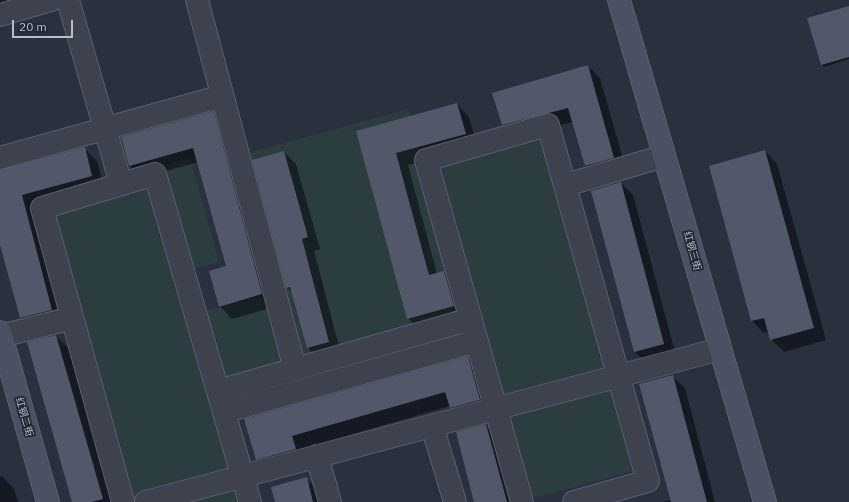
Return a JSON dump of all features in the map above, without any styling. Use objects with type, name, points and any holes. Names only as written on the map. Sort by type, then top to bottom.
[{"type":"street","points":[[0,15],[51,0]]},
{"type":"street","points":[[68,0],[121,184]]},
{"type":"street","points":[[197,0],[295,369]]},
{"type":"street","name":"红钢三街","points":[[619,0],[765,502]]},
{"type":"street","points":[[0,158],[222,96]]},
{"type":"street","points":[[522,502],[426,160],[548,125],[648,481],[574,502]]},
{"type":"street","points":[[566,185],[664,156]]},
{"type":"street","points":[[123,502],[42,208],[155,174],[250,502]]},
{"type":"street","points":[[1,334],[72,318]]},
{"type":"street","points":[[218,391],[471,319]]},
{"type":"street","name":"红钢二街","points":[[1,334],[48,502]]},
{"type":"street","points":[[224,412],[477,341]]},
{"type":"street","points":[[146,502],[720,349]]},
{"type":"street","points":[[432,426],[455,502]]},
{"type":"street","points":[[317,456],[330,502]]},
{"type":"shaded area","points":[[408,109],[462,313],[299,357],[245,154]]},
{"type":"shaded area","points":[[544,139],[634,471],[530,499],[440,168]]},
{"type":"shaded area","points":[[190,158],[219,262],[191,270],[161,166]]},
{"type":"shaded area","points":[[152,184],[242,502],[129,502],[50,212]]},
{"type":"shaded area","points":[[270,295],[288,365],[223,382],[205,311]]},
{"type":"building","points":[[849,6],[849,57],[821,65],[807,18]]},
{"type":"building","points":[[588,65],[614,158],[585,166],[568,108],[502,125],[492,93]]},
{"type":"building","points":[[457,103],[466,134],[396,153],[429,275],[444,271],[454,306],[407,319],[356,131]]},
{"type":"building","points":[[214,111],[262,294],[219,307],[209,271],[226,266],[193,148],[129,166],[121,137]]},
{"type":"building","points":[[85,147],[92,176],[22,195],[52,310],[20,318],[0,245],[0,170]]},
{"type":"building","points":[[765,150],[814,328],[770,340],[764,318],[751,321],[709,166]]},
{"type":"building","points":[[284,151],[308,237],[302,239],[329,342],[307,348],[290,287],[286,288],[252,160]]},
{"type":"building","points":[[621,182],[664,344],[634,352],[591,191]]},
{"type":"building","points":[[56,335],[103,499],[91,502],[72,502],[27,342]]},
{"type":"building","points":[[468,356],[480,400],[450,408],[445,392],[292,436],[296,449],[256,460],[244,419]]},
{"type":"building","points":[[673,375],[707,502],[671,502],[639,384]]},
{"type":"building","points":[[486,424],[507,502],[474,502],[456,432]]},
{"type":"building","points":[[307,477],[313,502],[275,502],[271,487]]}]
